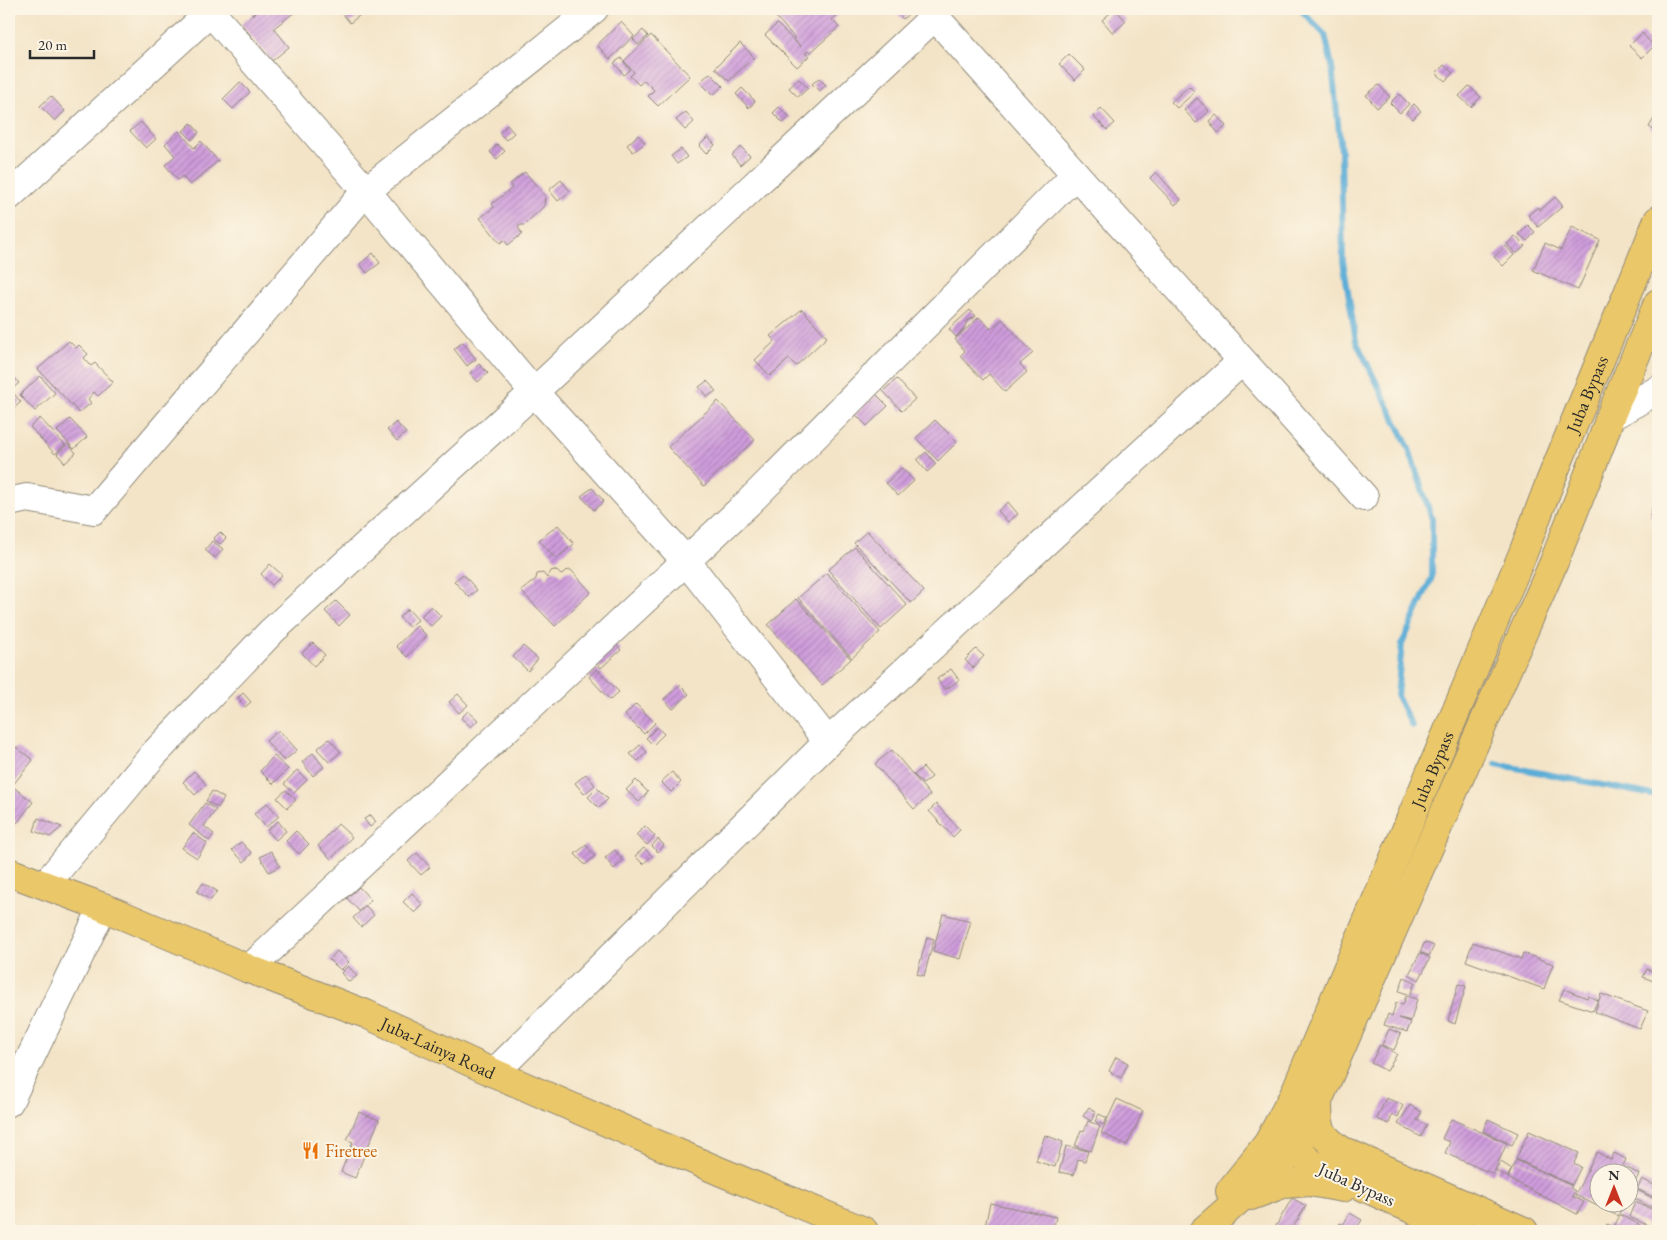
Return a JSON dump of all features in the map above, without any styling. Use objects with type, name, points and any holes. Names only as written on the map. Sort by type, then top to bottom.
[{"type":"main road","name":"Juba Bypass","points":[[1305,1099],[1550,482],[1658,220]]},
{"type":"main road","name":"Juba Bypass","points":[[1305,1099],[1554,562],[1602,442],[1610,417],[1658,303]]},
{"type":"main road","name":"Juba-Lainya Road","points":[[9,872],[103,907],[249,969],[366,1014],[494,1073],[719,1171],[864,1231]]},
{"type":"main road","name":"Juba Bypass","points":[[1305,1099],[1327,1140],[1341,1150],[1524,1231]]},
{"type":"main road","points":[[1204,1231],[1297,1149],[1305,1099]]},
{"type":"main road","points":[[1199,1231],[1305,1099]]},
{"type":"main road","name":"Juba Bypass","points":[[1297,1149],[1309,1162],[1460,1231]]},
{"type":"main road","points":[[1238,1201],[1283,1184],[1310,1182],[1386,1198]]},
{"type":"street","points":[[9,502],[27,498],[94,510],[366,191],[594,9]]},
{"type":"street","points":[[9,196],[211,10],[534,392],[686,561],[828,742]]},
{"type":"street","points":[[45,885],[154,754],[272,631],[534,392],[932,12],[1364,497]]},
{"type":"street","points":[[249,969],[762,489],[1075,174]]},
{"type":"street","points":[[494,1073],[828,742],[1242,361]]},
{"type":"street","points":[[1610,417],[1658,390]]},
{"type":"street","points":[[9,1102],[103,907]]},
{"type":"building","points":[[259,9],[294,9],[296,11],[274,28],[289,47],[272,61],[241,24]]},
{"type":"building","points":[[339,9],[355,9],[360,15],[350,23]]},
{"type":"building","points":[[783,9],[843,10],[832,20],[839,27],[810,53],[808,51],[805,53],[809,56],[797,67],[765,35],[777,24],[801,47],[775,16]]},
{"type":"building","points":[[893,9],[912,9],[913,10],[903,19]]},
{"type":"building","points":[[1115,9],[1126,21],[1113,33],[1102,20]]},
{"type":"building","points":[[621,22],[634,36],[610,59],[597,45]]},
{"type":"building","points":[[643,30],[648,36],[638,45],[633,39]]},
{"type":"building","points":[[1642,33],[1654,46],[1642,58],[1629,46]]},
{"type":"building","points":[[651,35],[690,76],[658,106],[648,96],[654,90],[644,80],[639,85],[630,76],[634,72],[624,61]]},
{"type":"building","points":[[740,43],[754,57],[729,81],[715,68]]},
{"type":"building","points":[[1069,54],[1085,70],[1075,80],[1059,64]]},
{"type":"building","points":[[621,58],[630,70],[624,75],[614,63]]},
{"type":"building","points":[[1444,65],[1453,73],[1445,81],[1436,73]]},
{"type":"building","points":[[710,73],[723,86],[713,95],[700,82]]},
{"type":"building","points":[[819,78],[826,85],[819,91],[812,84]]},
{"type":"building","points":[[799,79],[808,88],[798,97],[789,88]]},
{"type":"building","points":[[240,82],[250,92],[233,109],[223,99]]},
{"type":"building","points":[[1379,85],[1390,97],[1377,108],[1366,95]]},
{"type":"building","points":[[1189,86],[1195,92],[1177,108],[1171,102]]},
{"type":"building","points":[[1469,86],[1481,97],[1471,107],[1459,96]]},
{"type":"building","points":[[742,88],[755,101],[749,108],[736,94]]},
{"type":"building","points":[[1399,94],[1409,104],[1400,113],[1390,103]]},
{"type":"building","points":[[51,96],[65,111],[55,121],[40,106]]},
{"type":"building","points":[[1197,98],[1209,111],[1196,123],[1184,110]]},
{"type":"building","points":[[1414,104],[1421,111],[1413,119],[1406,113]]},
{"type":"building","points":[[779,107],[790,117],[783,123],[773,113]]},
{"type":"building","points":[[1101,108],[1115,123],[1107,130],[1093,116]]},
{"type":"building","points":[[686,112],[694,122],[685,130],[676,120]]},
{"type":"building","points":[[1216,115],[1226,126],[1218,133],[1209,121]]},
{"type":"building","points":[[1655,117],[1658,119],[1658,133],[1649,127]]},
{"type":"building","points":[[141,122],[156,139],[146,148],[130,131]]},
{"type":"building","points":[[191,123],[199,132],[192,140],[183,131]]},
{"type":"building","points":[[507,125],[514,133],[506,140],[499,133]]},
{"type":"building","points":[[179,131],[194,148],[201,141],[218,161],[190,185],[182,176],[178,180],[165,165],[175,156],[165,144]]},
{"type":"building","points":[[638,135],[645,143],[633,152],[627,145]]},
{"type":"building","points":[[708,137],[715,145],[706,154],[699,146]]},
{"type":"building","points":[[497,144],[505,151],[497,159],[490,152]]},
{"type":"building","points":[[741,147],[750,156],[740,165],[732,155]]},
{"type":"building","points":[[681,149],[687,157],[677,164],[671,156]]},
{"type":"building","points":[[525,172],[545,196],[544,206],[524,225],[518,227],[522,234],[508,245],[504,240],[500,243],[480,218],[494,207],[492,204],[512,188],[510,184]]},
{"type":"building","points":[[1156,172],[1181,200],[1175,205],[1150,178]]},
{"type":"building","points":[[561,180],[570,191],[558,201],[549,190]]},
{"type":"building","points":[[1555,197],[1563,206],[1538,227],[1528,215],[1538,207],[1540,210]]},
{"type":"building","points":[[1528,225],[1535,232],[1527,241],[1519,234]]},
{"type":"building","points":[[1572,227],[1600,240],[1578,290],[1533,270],[1545,243],[1561,250]]},
{"type":"building","points":[[1515,236],[1525,246],[1516,254],[1507,244]]},
{"type":"building","points":[[1506,246],[1514,255],[1503,266],[1494,257]]},
{"type":"building","points":[[373,253],[380,263],[367,273],[360,264]]},
{"type":"building","points":[[802,309],[827,337],[796,366],[789,359],[770,376],[755,360],[775,341],[770,336]]},
{"type":"building","points":[[970,310],[976,316],[967,321],[964,329],[956,337],[949,329]]},
{"type":"building","points":[[979,317],[991,329],[1002,319],[1033,353],[1020,364],[1027,372],[1005,392],[989,374],[983,380],[960,356],[965,351],[955,339]]},
{"type":"building","points":[[69,341],[76,348],[79,345],[88,354],[84,358],[91,366],[95,363],[113,382],[98,396],[94,392],[88,399],[91,403],[79,413],[38,369]]},
{"type":"building","points":[[463,342],[476,359],[467,366],[454,349]]},
{"type":"building","points":[[479,364],[488,373],[478,382],[470,373]]},
{"type":"building","points":[[12,375],[19,383],[12,389],[9,385],[9,378]]},
{"type":"building","points":[[40,376],[55,393],[35,411],[20,395]]},
{"type":"building","points":[[897,379],[915,399],[902,411],[883,391]]},
{"type":"building","points":[[707,381],[716,391],[707,397],[699,387]]},
{"type":"building","points":[[9,388],[21,402],[13,409],[9,404]]},
{"type":"building","points":[[876,394],[888,406],[867,426],[855,414]]},
{"type":"building","points":[[718,401],[755,440],[704,486],[668,447]]},
{"type":"building","points":[[40,418],[65,445],[55,454],[30,427]]},
{"type":"building","points":[[70,419],[87,437],[74,449],[57,431]]},
{"type":"building","points":[[935,420],[957,442],[938,461],[916,438]]},
{"type":"building","points":[[396,422],[406,433],[397,441],[387,430]]},
{"type":"building","points":[[68,444],[76,453],[65,463],[57,454]]},
{"type":"building","points":[[926,452],[936,464],[927,472],[917,460]]},
{"type":"building","points":[[902,468],[914,481],[898,496],[886,483]]},
{"type":"building","points":[[592,488],[604,501],[594,510],[581,496]]},
{"type":"building","points":[[1655,498],[1658,499],[1658,518],[1650,516]]},
{"type":"building","points":[[1008,502],[1018,514],[1008,522],[998,511]]},
{"type":"building","points":[[558,525],[574,544],[556,559],[539,540]]},
{"type":"building","points":[[867,531],[924,591],[911,603],[854,543]]},
{"type":"building","points":[[220,532],[226,538],[220,544],[213,539]]},
{"type":"building","points":[[212,541],[223,549],[215,558],[205,550]]},
{"type":"building","points":[[855,547],[907,605],[881,629],[828,570]]},
{"type":"building","points":[[270,564],[282,575],[272,585],[261,574]]},
{"type":"building","points":[[554,570],[561,575],[565,571],[571,570],[591,592],[555,626],[521,591],[536,579],[537,574],[543,573],[547,578],[551,571]]},
{"type":"building","points":[[827,573],[880,632],[852,658],[798,598]]},
{"type":"building","points":[[463,574],[477,590],[469,597],[454,581]]},
{"type":"building","points":[[796,599],[851,659],[822,685],[768,625]]},
{"type":"building","points":[[336,601],[350,615],[339,626],[325,611]]},
{"type":"building","points":[[431,606],[441,616],[431,626],[421,616]]},
{"type":"building","points":[[408,609],[418,620],[409,627],[399,617]]},
{"type":"building","points":[[417,626],[427,636],[407,657],[396,646]]},
{"type":"building","points":[[613,641],[621,650],[601,668],[593,659]]},
{"type":"building","points":[[313,643],[325,655],[314,666],[302,653]]},
{"type":"building","points":[[523,646],[538,659],[528,671],[513,657]]},
{"type":"building","points":[[976,649],[984,656],[973,668],[965,660]]},
{"type":"building","points":[[597,669],[619,692],[610,700],[589,677]]},
{"type":"building","points":[[951,669],[959,680],[945,690],[937,679]]},
{"type":"building","points":[[680,685],[689,694],[673,709],[664,699]]},
{"type":"building","points":[[243,693],[251,702],[245,707],[238,698]]},
{"type":"building","points":[[458,694],[468,705],[459,713],[449,702]]},
{"type":"building","points":[[636,704],[655,723],[644,734],[625,715]]},
{"type":"building","points":[[468,711],[478,720],[471,727],[461,718]]},
{"type":"building","points":[[657,727],[664,734],[653,745],[646,738]]},
{"type":"building","points":[[279,730],[297,750],[284,761],[266,741]]},
{"type":"building","points":[[329,739],[341,752],[329,762],[317,749]]},
{"type":"building","points":[[640,745],[647,752],[638,761],[630,754]]},
{"type":"building","points":[[16,747],[33,760],[12,786],[33,802],[17,823],[9,817],[9,755]]},
{"type":"building","points":[[892,750],[930,795],[914,809],[875,764]]},
{"type":"building","points":[[313,753],[324,767],[313,776],[302,762]]},
{"type":"building","points":[[274,756],[288,769],[273,784],[260,771]]},
{"type":"building","points":[[923,767],[932,777],[923,784],[914,775]]},
{"type":"building","points":[[297,770],[307,780],[294,793],[284,784]]},
{"type":"building","points":[[194,771],[206,784],[195,795],[183,782]]},
{"type":"building","points":[[672,772],[681,782],[671,792],[661,782]]},
{"type":"building","points":[[586,774],[595,785],[584,794],[575,783]]},
{"type":"building","points":[[636,780],[648,792],[639,802],[626,790]]},
{"type":"building","points":[[597,788],[608,799],[599,808],[588,797]]},
{"type":"building","points":[[286,790],[296,800],[287,808],[277,798]]},
{"type":"building","points":[[212,791],[224,798],[218,808],[206,801]]},
{"type":"building","points":[[205,803],[216,810],[204,826],[214,834],[209,841],[189,825]]},
{"type":"building","points":[[267,803],[279,816],[266,827],[254,814]]},
{"type":"building","points":[[936,804],[960,830],[953,837],[929,811]]},
{"type":"building","points":[[371,815],[376,822],[370,827],[364,819]]},
{"type":"building","points":[[38,818],[62,827],[50,837],[34,831]]},
{"type":"building","points":[[278,821],[286,831],[276,840],[267,830]]},
{"type":"building","points":[[338,824],[352,837],[331,859],[318,846]]},
{"type":"building","points":[[645,826],[655,836],[647,845],[636,835]]},
{"type":"building","points":[[296,831],[309,844],[299,854],[286,841]]},
{"type":"building","points":[[193,833],[207,843],[197,858],[182,848]]},
{"type":"building","points":[[658,839],[664,845],[658,852],[652,846]]},
{"type":"building","points":[[241,842],[252,853],[244,862],[232,850]]},
{"type":"building","points":[[586,845],[595,856],[585,865],[575,854]]},
{"type":"building","points":[[644,848],[652,856],[643,864],[635,856]]},
{"type":"building","points":[[615,850],[623,861],[614,869],[605,858]]},
{"type":"building","points":[[271,851],[280,866],[269,872],[260,857]]},
{"type":"building","points":[[417,853],[430,867],[421,875],[408,861]]},
{"type":"building","points":[[203,883],[217,891],[211,900],[197,892]]},
{"type":"building","points":[[359,887],[371,900],[359,911],[347,898]]},
{"type":"building","points":[[412,893],[423,905],[415,913],[403,902]]},
{"type":"building","points":[[366,906],[374,915],[361,927],[353,918]]},
{"type":"building","points":[[943,914],[971,921],[960,959],[933,951]]},
{"type":"building","points":[[927,937],[934,939],[924,976],[917,974]]},
{"type":"building","points":[[1425,942],[1434,946],[1429,956],[1420,952]]},
{"type":"building","points":[[1473,942],[1521,959],[1523,953],[1553,964],[1544,989],[1466,961]]},
{"type":"building","points":[[337,951],[349,962],[341,970],[329,960]]},
{"type":"building","points":[[1420,953],[1430,958],[1419,980],[1409,974]]},
{"type":"building","points":[[348,966],[357,976],[349,982],[341,973]]},
{"type":"building","points":[[1647,969],[1658,974],[1656,982],[1643,977]]},
{"type":"building","points":[[1404,977],[1415,982],[1410,995],[1399,991]]},
{"type":"building","points":[[1458,984],[1466,986],[1455,1024],[1448,1021]]},
{"type":"building","points":[[1564,989],[1598,1000],[1593,1011],[1559,1000]]},
{"type":"building","points":[[1601,994],[1648,1011],[1640,1029],[1595,1012]]},
{"type":"building","points":[[1406,996],[1417,999],[1411,1021],[1399,1018],[1411,1022],[1407,1032],[1384,1025],[1388,1014],[1392,1016],[1396,1003],[1403,1005]]},
{"type":"building","points":[[1389,1029],[1401,1034],[1394,1050],[1382,1045]]},
{"type":"building","points":[[1380,1045],[1397,1054],[1387,1071],[1371,1063]]},
{"type":"building","points":[[1116,1057],[1128,1063],[1121,1078],[1109,1071]]},
{"type":"building","points":[[1386,1098],[1403,1105],[1398,1117],[1392,1115],[1389,1124],[1377,1119]]},
{"type":"building","points":[[1117,1099],[1143,1111],[1127,1145],[1101,1133]]},
{"type":"building","points":[[1410,1105],[1422,1112],[1417,1120],[1427,1125],[1421,1137],[1398,1124]]},
{"type":"building","points":[[1089,1107],[1096,1112],[1091,1121],[1083,1116]]},
{"type":"building","points":[[359,1112],[379,1120],[355,1178],[341,1172],[353,1142],[347,1140]]},
{"type":"building","points":[[1099,1114],[1107,1118],[1103,1125],[1095,1121]]},
{"type":"building","points":[[1451,1119],[1507,1143],[1493,1174],[1445,1153],[1450,1142],[1442,1139]]},
{"type":"building","points":[[1488,1119],[1518,1133],[1512,1145],[1483,1131]]},
{"type":"building","points":[[1088,1121],[1100,1126],[1091,1151],[1075,1146],[1081,1130],[1084,1131]]},
{"type":"building","points":[[1529,1131],[1579,1153],[1574,1163],[1581,1167],[1572,1185],[1516,1159]]},
{"type":"building","points":[[1045,1135],[1063,1142],[1055,1167],[1036,1161]]},
{"type":"building","points":[[1066,1146],[1088,1151],[1085,1161],[1078,1159],[1074,1175],[1059,1172]]},
{"type":"building","points":[[1597,1152],[1611,1160],[1614,1153],[1626,1159],[1625,1162],[1592,1162]]},
{"type":"building","points":[[1516,1160],[1572,1186],[1570,1188],[1575,1191],[1572,1196],[1584,1202],[1577,1214],[1508,1178]]},
{"type":"building","points":[[1501,1162],[1512,1169],[1507,1177],[1496,1171]]},
{"type":"building","points":[[1590,1166],[1590,1202],[1575,1195]]},
{"type":"building","points":[[1642,1179],[1658,1187],[1658,1199],[1640,1190]]},
{"type":"building","points":[[1640,1192],[1658,1201],[1657,1210],[1640,1202]]},
{"type":"building","points":[[1292,1198],[1306,1206],[1291,1231],[1273,1231]]},
{"type":"building","points":[[990,1203],[1056,1217],[1053,1231],[984,1231]]},
{"type":"building","points":[[1640,1204],[1658,1212],[1652,1227],[1629,1217],[1631,1212],[1640,1212]]},
{"type":"building","points":[[1610,1212],[1620,1212],[1618,1216]]},
{"type":"building","points":[[1350,1213],[1362,1220],[1355,1231],[1336,1230],[1340,1223],[1343,1225]]},
{"type":"building","points":[[1620,1215],[1639,1224],[1636,1231],[1604,1231],[1607,1224],[1614,1227]]},
{"type":"waterway","points":[[1300,9],[1325,35],[1332,66],[1341,151],[1343,261],[1356,341],[1408,446],[1432,519],[1432,577],[1402,644],[1397,696],[1412,726]]},
{"type":"waterway","points":[[1496,764],[1658,796]]},
{"type":"place","name":"Firetree","points":[[311,1150]]}]
